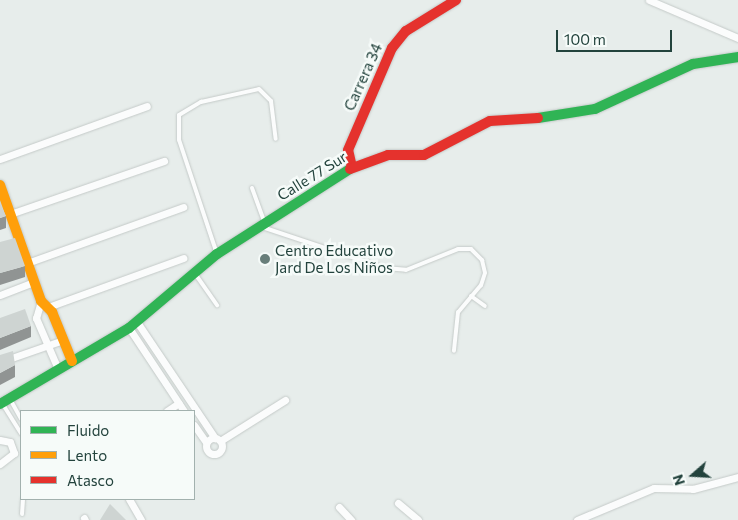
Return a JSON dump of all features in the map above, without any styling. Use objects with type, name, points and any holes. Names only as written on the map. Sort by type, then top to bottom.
[{"type":"street","name":"Carrera 34","points":[[352,167],[348,150],[392,48],[406,31],[456,0]]},
{"type":"street","points":[[649,0],[738,38]]},
{"type":"street","name":"Calle 77 Sur","points":[[4,402],[133,325],[196,275],[217,254],[352,167],[388,155],[424,155],[490,121],[565,117],[595,109],[693,64],[738,57]]},
{"type":"street","points":[[0,159],[147,106]]},
{"type":"street","points":[[10,214],[164,161]]},
{"type":"street","points":[[1,189],[10,214],[14,240],[27,263],[44,304],[72,361]]},
{"type":"street","points":[[27,263],[184,207]]},
{"type":"street","points":[[58,369],[36,318],[44,304],[183,258]]},
{"type":"street","points":[[0,295],[34,282]]},
{"type":"street","points":[[133,325],[183,410]]},
{"type":"street","points":[[133,325],[218,439],[221,449],[214,454],[207,450],[206,442],[195,426]]},
{"type":"street","points":[[0,362],[63,340]]},
{"type":"street","points":[[206,442],[218,439],[285,400]]},
{"type":"street","points":[[168,410],[179,403]]},
{"type":"street","points":[[0,440],[10,442],[14,453],[0,464]]},
{"type":"street","points":[[577,520],[654,488],[693,489],[738,477]]},
{"type":"street","points":[[130,500],[141,520]]},
{"type":"street","points":[[398,503],[418,520]]},
{"type":"street","points":[[339,507],[351,520]]},
{"type":"lane","points":[[217,254],[179,140],[180,115],[201,102],[259,89],[271,101],[276,138]]},
{"type":"lane","points":[[252,188],[262,225],[385,268],[406,270],[458,249],[471,249],[482,260],[484,273],[453,326],[454,351]]},
{"type":"lane","points":[[196,275],[217,305]]},
{"type":"lane","points":[[471,296],[485,306]]},
{"type":"lane","points":[[4,402],[20,418]]},
{"type":"lane","points":[[4,402],[20,431]]},
{"type":"lane","points":[[22,514],[23,500]]},
{"type":"building","points":[[0,203],[6,216],[0,218]]},
{"type":"building","points":[[15,238],[25,266],[0,273],[0,242]]},
{"type":"building","points":[[25,309],[31,326],[0,338],[0,318]]},
{"type":"building","points":[[13,351],[15,365],[0,373],[0,355]]},
{"type":"building","points":[[110,504],[126,520],[100,520]]},
{"type":"traffic: fast","points":[[538,118],[595,109],[693,64],[738,57]]},
{"type":"traffic: fast","points":[[0,404],[129,328],[217,254],[350,169]]},
{"type":"traffic: slow","points":[[0,185],[41,301],[52,312],[72,361]]},
{"type":"traffic: jam","points":[[352,167],[348,150],[392,48],[406,31],[456,0]]},
{"type":"traffic: jam","points":[[350,169],[388,155],[424,155],[490,121],[538,118]]},
{"type":"place","name":"Centro Educativo Jard De Los Niños","points":[[265,259]]}]
